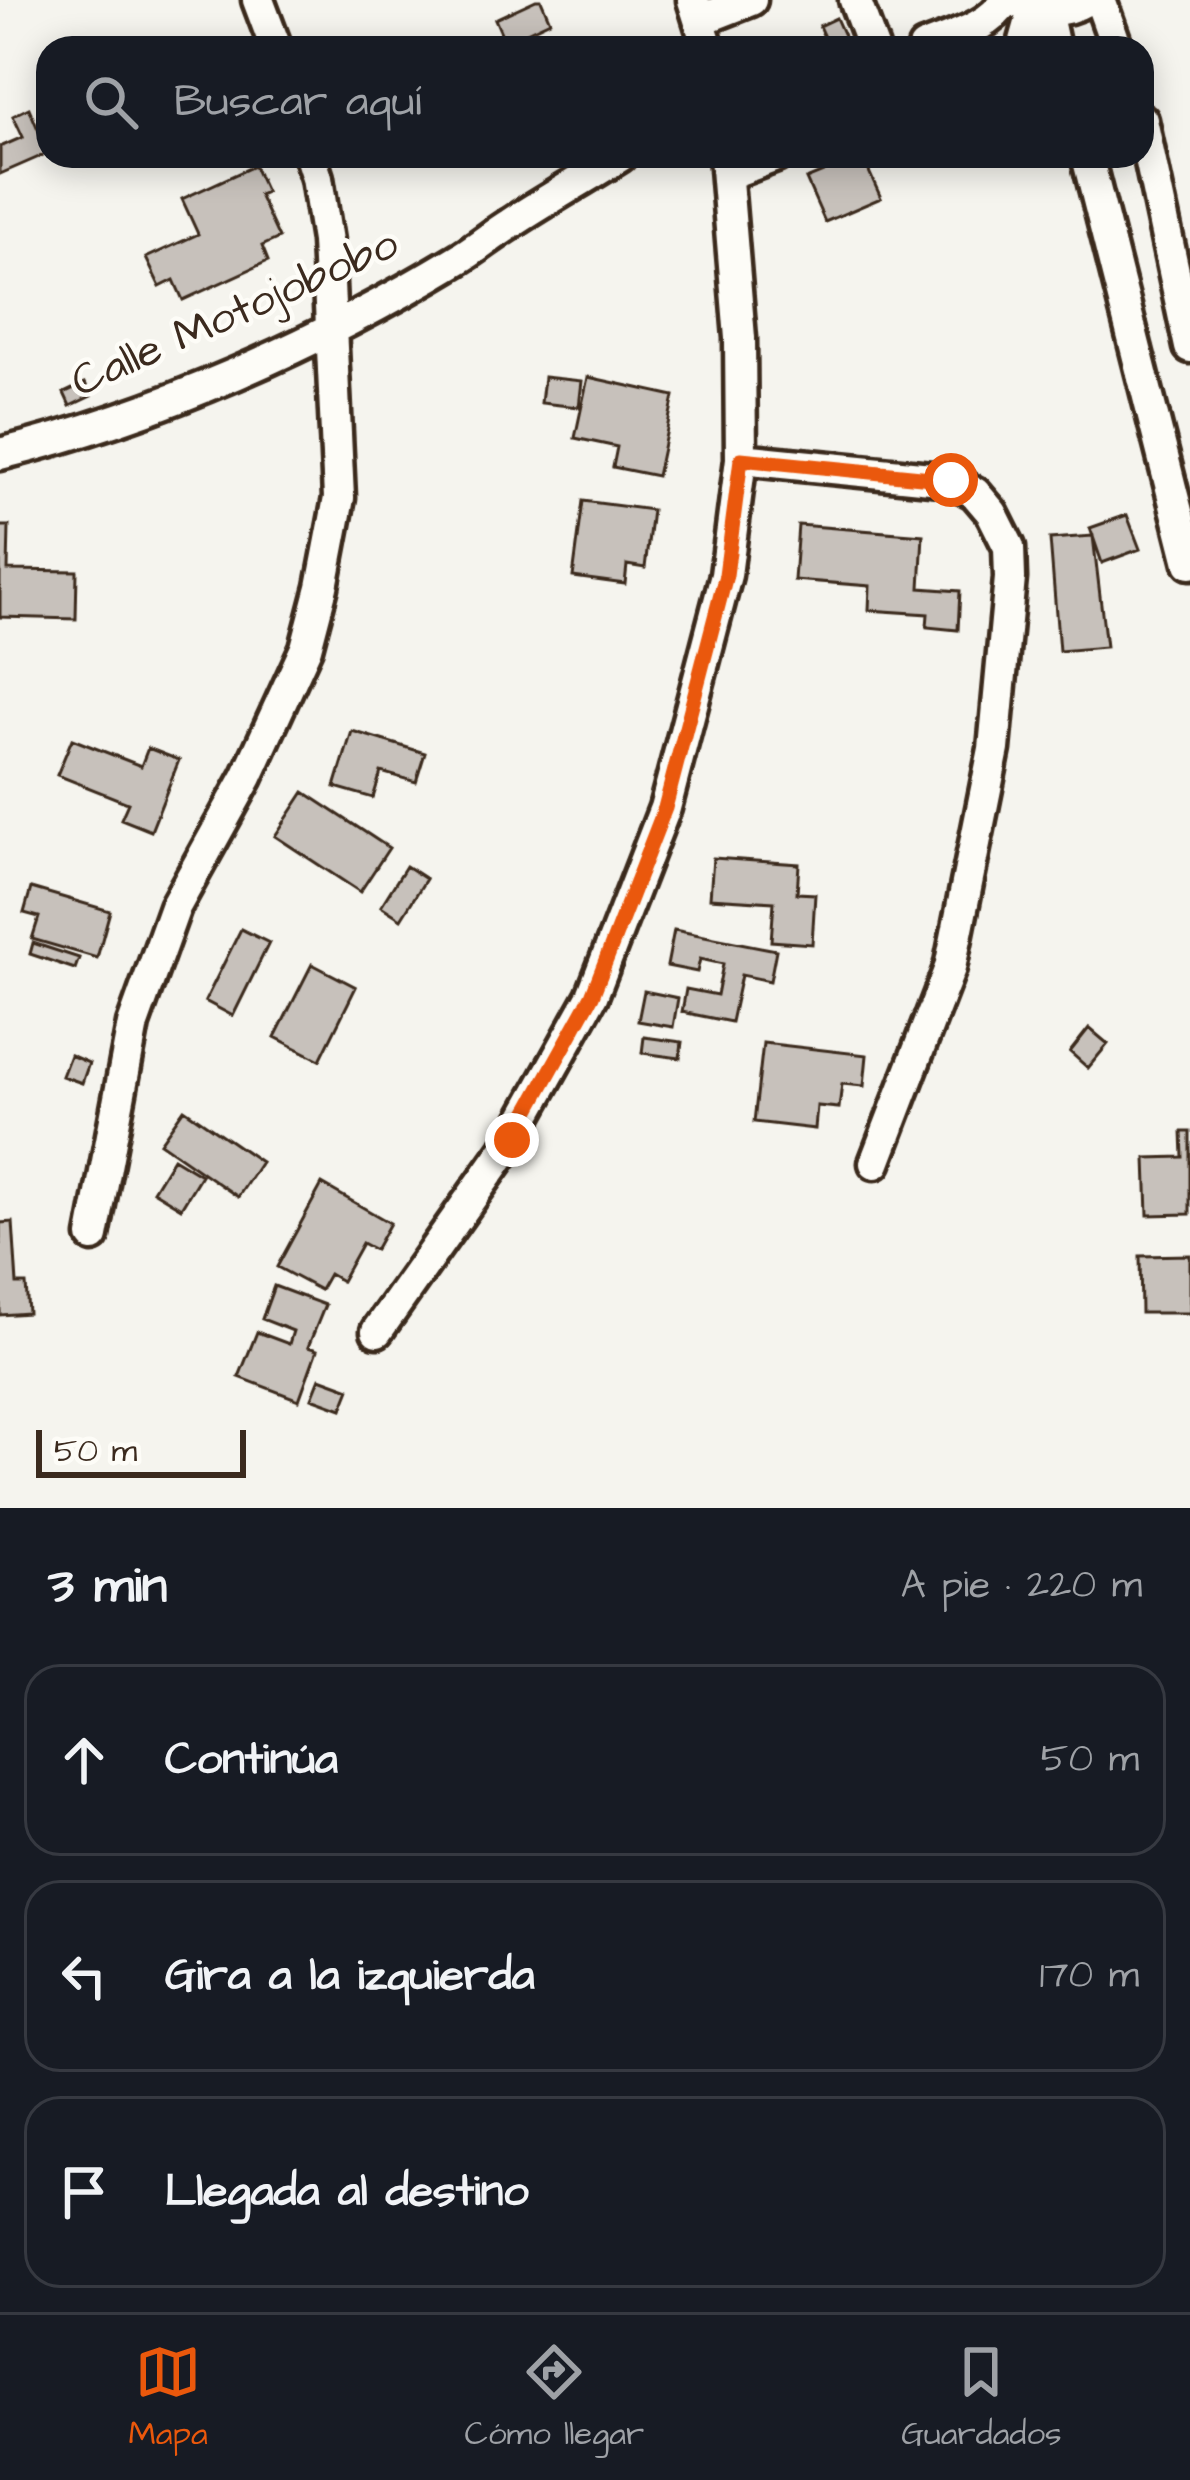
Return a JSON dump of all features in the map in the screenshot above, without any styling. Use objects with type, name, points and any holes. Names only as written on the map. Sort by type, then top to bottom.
[{"type":"street","points":[[258,0],[271,36]]},
{"type":"street","points":[[700,23],[752,0]]},
{"type":"street","points":[[855,0],[868,36]]},
{"type":"street","points":[[952,36],[1024,5],[1073,7],[1086,0]]},
{"type":"street","points":[[1100,0],[1113,36]]},
{"type":"street","points":[[995,36],[1024,5]]},
{"type":"street","points":[[1023,36],[1024,5]]},
{"type":"street","points":[[1024,5],[1046,36]]},
{"type":"street","points":[[93,1236],[133,1024],[176,907],[247,777],[306,648],[317,607],[339,498],[327,241],[314,168]]},
{"type":"street","name":"Calle Motojobobo","points":[[0,454],[64,438],[191,391],[329,331],[460,259],[601,168]]},
{"type":"street","points":[[377,1330],[512,1140],[592,996],[665,808],[726,575],[741,459],[740,338],[727,168]]},
{"type":"street","points":[[1090,168],[1190,563]]},
{"type":"street","points":[[1152,168],[1190,347]]},
{"type":"street","points":[[741,459],[951,480],[975,494],[992,513],[1009,547],[994,749],[950,968],[875,1163]]},
{"type":"building","points":[[541,0],[550,21],[518,36],[502,36],[495,19]]},
{"type":"building","points":[[836,18],[844,36],[824,36],[819,26]]},
{"type":"building","points":[[29,108],[36,125],[36,158],[0,174],[0,147],[23,137],[13,116]]},
{"type":"building","points":[[255,168],[266,192],[259,195],[279,238],[262,246],[268,261],[183,300],[174,280],[160,287],[146,258],[198,234],[182,199]]},
{"type":"building","points":[[833,168],[867,168],[881,198],[825,222],[806,179]]},
{"type":"building","points":[[544,377],[582,381],[579,407],[541,403]]},
{"type":"building","points":[[588,377],[674,396],[657,476],[613,467],[617,447],[575,438]]},
{"type":"building","points":[[85,383],[91,396],[70,406],[64,393]]},
{"type":"building","points":[[583,501],[652,510],[645,568],[627,565],[625,584],[573,577]]},
{"type":"building","points":[[1127,515],[1140,549],[1102,563],[1090,528]]},
{"type":"building","points":[[798,525],[923,535],[920,588],[960,591],[958,630],[927,627],[928,614],[869,610],[870,586],[794,580]]},
{"type":"building","points":[[0,526],[9,526],[8,570],[77,571],[76,619],[0,617]]},
{"type":"building","points":[[1093,536],[1106,647],[1059,651],[1050,539]]},
{"type":"building","points":[[352,731],[425,753],[416,782],[381,772],[373,798],[335,787]]},
{"type":"building","points":[[72,739],[141,766],[148,748],[179,760],[151,831],[121,819],[128,803],[57,775]]},
{"type":"building","points":[[304,792],[389,848],[360,892],[275,836]]},
{"type":"building","points":[[713,858],[799,864],[797,893],[815,894],[812,944],[771,941],[774,902],[710,898]]},
{"type":"building","points":[[406,866],[426,879],[401,919],[381,906]]},
{"type":"building","points":[[31,888],[110,911],[97,958],[32,939],[39,917],[24,913]]},
{"type":"building","points":[[241,929],[269,943],[233,1016],[205,1001]]},
{"type":"building","points":[[674,930],[776,950],[770,981],[741,975],[731,1022],[682,1012],[686,989],[717,995],[723,964],[700,959],[697,972],[667,966]]},
{"type":"building","points":[[33,943],[79,958],[75,969],[30,954]]},
{"type":"building","points":[[312,964],[356,987],[320,1060],[275,1037]]},
{"type":"building","points":[[644,991],[678,998],[673,1027],[638,1021]]},
{"type":"building","points":[[1089,1028],[1108,1044],[1088,1068],[1070,1052]]},
{"type":"building","points":[[644,1037],[682,1042],[680,1058],[642,1053]]},
{"type":"building","points":[[763,1043],[867,1055],[864,1086],[842,1084],[839,1108],[817,1106],[815,1129],[754,1122]]},
{"type":"building","points":[[70,1055],[89,1063],[82,1083],[62,1076]]},
{"type":"building","points":[[184,1109],[261,1162],[238,1197],[160,1143]]},
{"type":"building","points":[[1182,1132],[1190,1132],[1190,1214],[1148,1215],[1146,1158],[1183,1157]]},
{"type":"building","points":[[173,1158],[201,1175],[181,1208],[153,1191]]},
{"type":"building","points":[[322,1184],[390,1223],[375,1250],[362,1243],[341,1281],[329,1274],[320,1290],[277,1267]]},
{"type":"building","points":[[13,1222],[17,1284],[26,1284],[28,1313],[0,1315],[0,1223]]},
{"type":"building","points":[[1190,1255],[1190,1313],[1141,1313],[1140,1256]]},
{"type":"building","points":[[274,1286],[325,1305],[308,1347],[317,1350],[299,1400],[239,1377],[257,1332],[289,1344],[293,1331],[262,1319]]},
{"type":"building","points":[[320,1378],[350,1389],[342,1409],[312,1398]]},
{"type":"route","points":[[512,1140],[592,996],[665,808],[726,575],[741,459],[951,480]]}]
